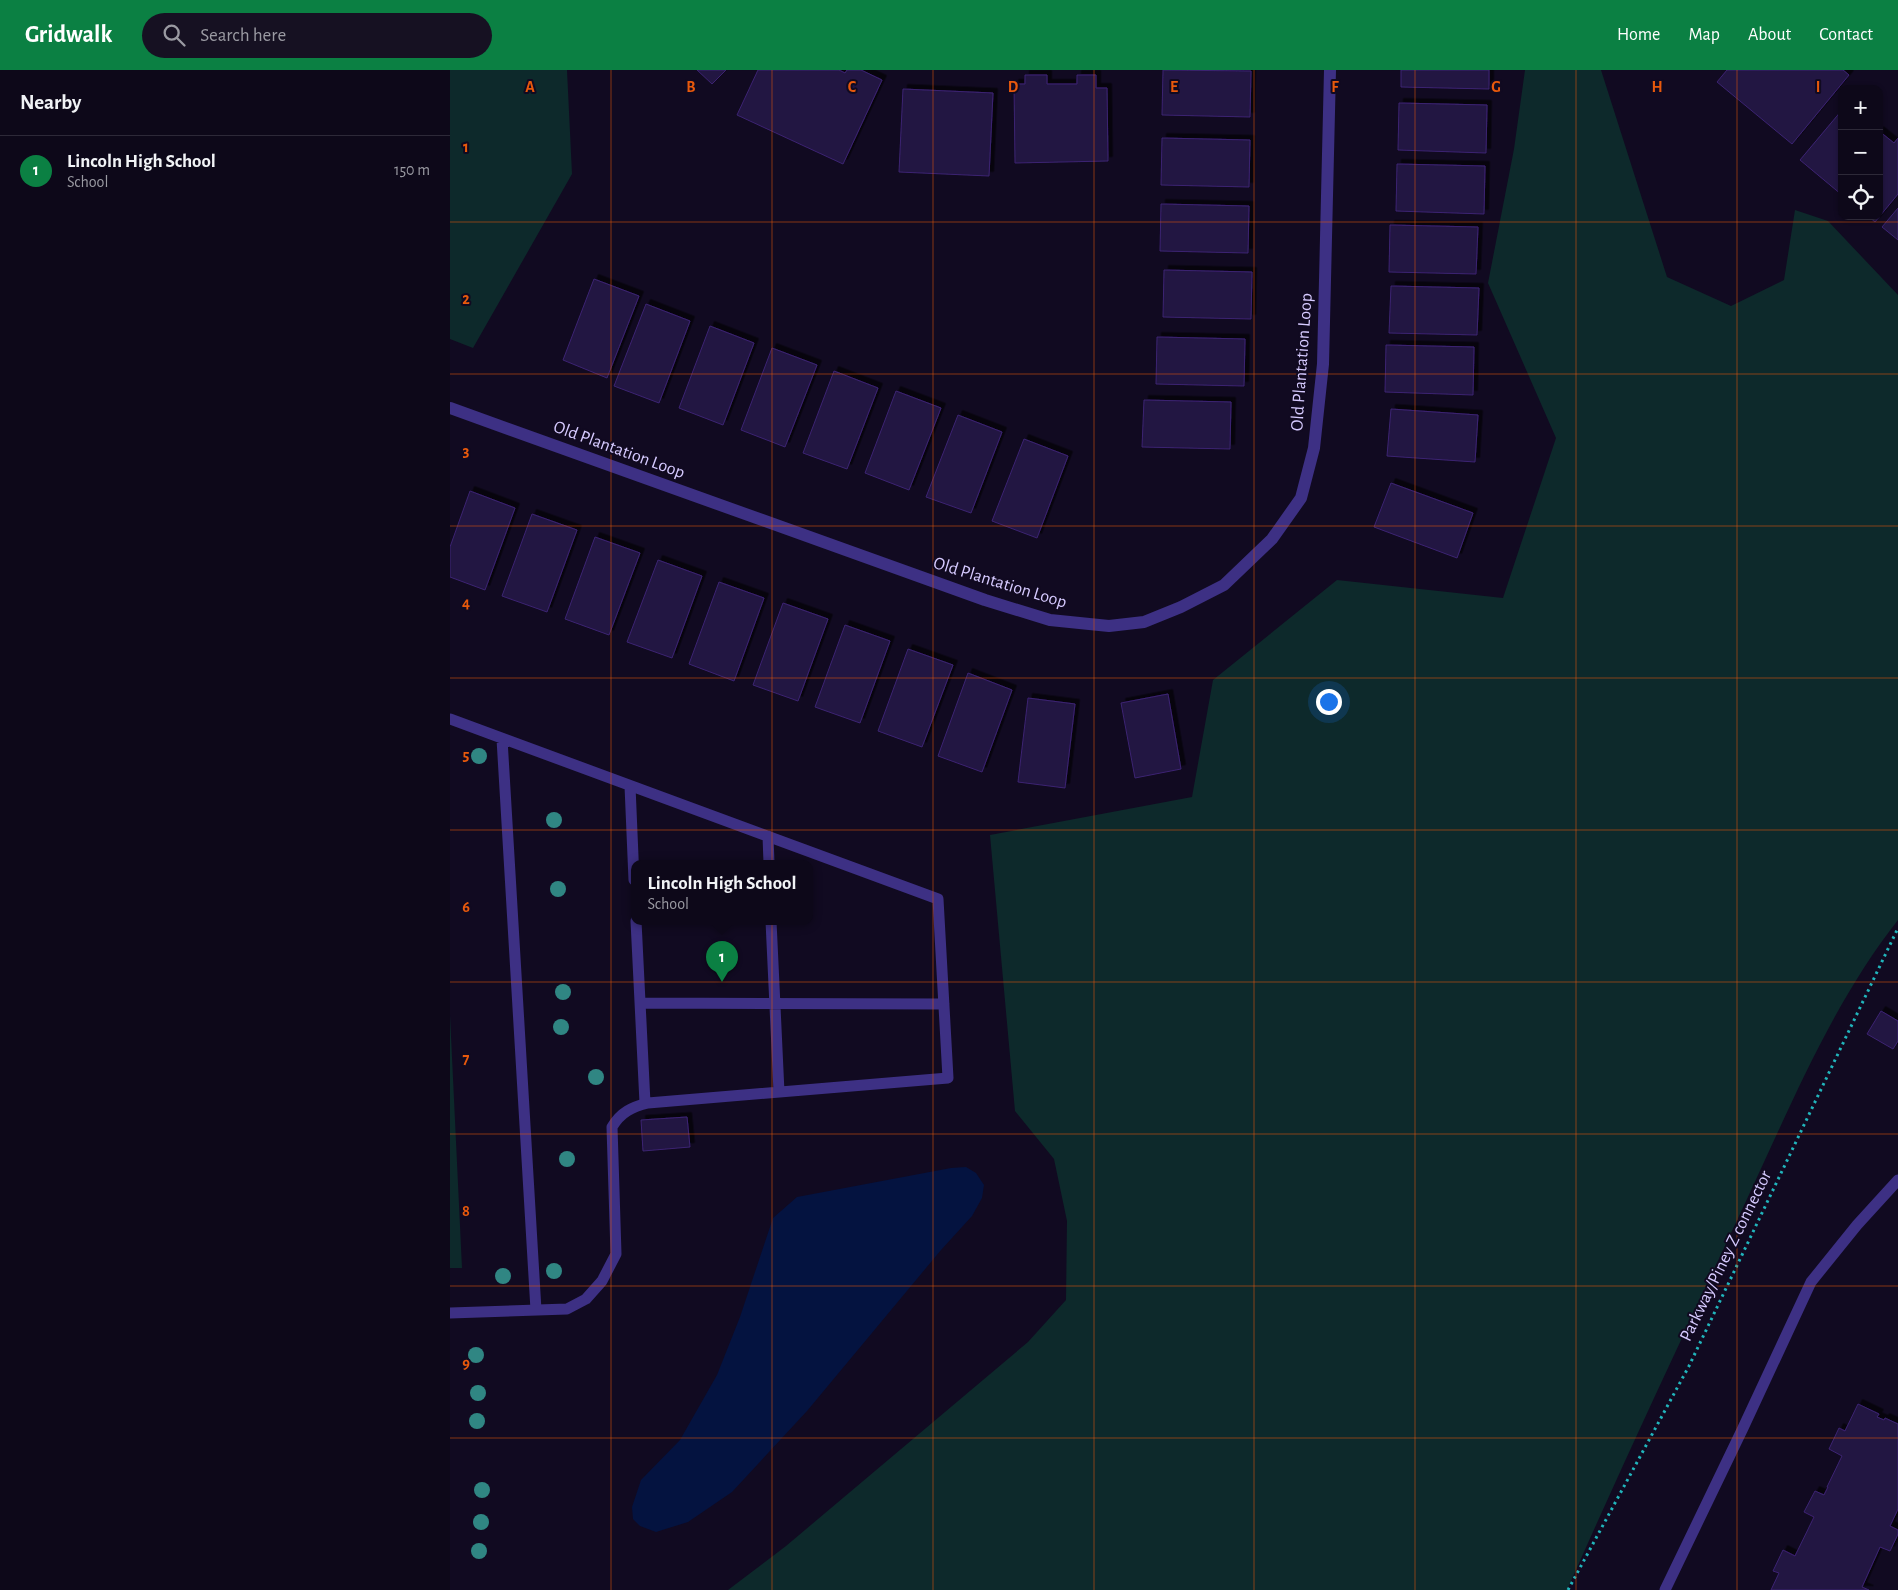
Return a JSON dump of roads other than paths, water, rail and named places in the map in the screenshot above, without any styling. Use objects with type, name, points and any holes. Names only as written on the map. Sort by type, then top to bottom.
[{"type":"street","name":"Old Plantation Loop","points":[[450,408],[985,600],[1050,620],[1109,626],[1144,622],[1182,607],[1224,585],[1272,539],[1301,498],[1314,448],[1323,364],[1330,70]]},
{"type":"lane","points":[[450,719],[938,899],[948,1078],[645,1103],[632,1108],[618,1117],[612,1127],[616,1254],[602,1281],[586,1300],[566,1308],[450,1313]]},
{"type":"lane","points":[[502,739],[536,1310]]},
{"type":"lane","points":[[630,786],[633,860]]},
{"type":"lane","points":[[768,836],[769,860]]},
{"type":"lane","points":[[636,925],[645,1103]]},
{"type":"lane","points":[[772,925],[779,1092]]},
{"type":"lane","points":[[640,1003],[944,1004]]},
{"type":"lane","points":[[1665,1590],[1811,1282],[1856,1225],[1898,1180]]},
{"type":"place","name":"Lincoln High School","points":[[722,982]]}]
